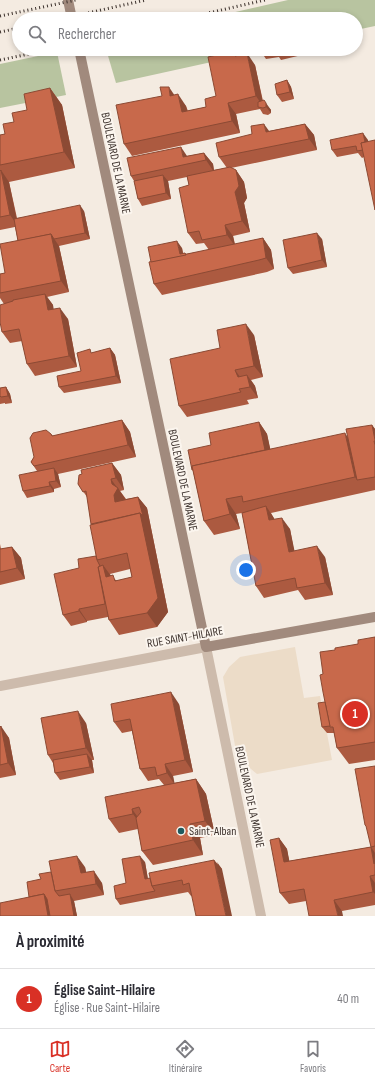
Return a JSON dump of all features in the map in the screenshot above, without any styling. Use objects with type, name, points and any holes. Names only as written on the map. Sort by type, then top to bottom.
[{"type":"street","points":[[68,0],[71,12]]},
{"type":"street","name":"BOULEVARD DE LA MARNE","points":[[80,56],[206,647],[261,916]]},
{"type":"street","name":"RUE SAINT-HILAIRE","points":[[0,686],[375,617]]},
{"type":"green space","points":[[288,0],[375,0],[375,26],[363,29],[363,12],[236,12]]},
{"type":"green space","points":[[38,56],[58,56],[66,95],[0,108],[0,64]]},
{"type":"green space","points":[[108,56],[239,56],[116,83]]},
{"type":"shaded area","points":[[295,647],[304,698],[320,696],[332,760],[257,774],[237,757],[223,677],[229,667],[240,657]]},
{"type":"building","points":[[248,56],[256,96],[228,103],[232,121],[124,144],[116,105],[162,96],[160,87],[169,87],[170,96],[178,94],[182,112],[206,107],[205,99],[216,96],[208,57]]},
{"type":"building","points":[[287,80],[290,92],[277,95],[275,84]]},
{"type":"building","points":[[50,88],[64,152],[0,165],[0,135],[5,134],[3,124],[14,122],[12,113],[27,110],[24,94]]},
{"type":"building","points":[[264,100],[266,107],[258,107],[258,102]]},
{"type":"building","points":[[264,124],[266,132],[305,124],[309,139],[219,157],[216,143],[252,134],[251,126]]},
{"type":"building","points":[[363,133],[365,142],[361,143],[363,150],[357,151],[356,146],[332,150],[330,140]]},
{"type":"building","points":[[375,140],[375,210],[361,143]]},
{"type":"building","points":[[181,147],[183,157],[204,153],[206,160],[131,176],[127,158]]},
{"type":"building","points":[[230,167],[236,170],[239,186],[235,192],[242,221],[225,225],[227,235],[202,240],[199,231],[188,233],[179,188],[189,185],[187,176]]},
{"type":"building","points":[[1,170],[10,215],[0,217],[0,171]]},
{"type":"building","points":[[163,175],[166,193],[138,199],[134,181]]},
{"type":"building","points":[[80,205],[85,233],[54,239],[51,234],[18,241],[14,219]]},
{"type":"building","points":[[317,233],[322,260],[288,268],[283,240]]},
{"type":"building","points":[[51,234],[61,281],[0,293],[0,274],[5,273],[0,244]]},
{"type":"building","points":[[263,238],[266,258],[154,284],[149,262]]},
{"type":"building","points":[[177,241],[180,254],[185,253],[186,255],[151,262],[148,247]]},
{"type":"building","points":[[45,294],[48,310],[60,308],[69,356],[27,364],[19,329],[2,332],[0,322],[0,305],[13,300]]},
{"type":"building","points":[[246,324],[254,366],[235,370],[238,377],[247,375],[250,387],[239,389],[241,392],[179,406],[170,359],[220,348],[217,330]]},
{"type":"building","points":[[110,348],[116,376],[59,387],[57,376],[81,371],[77,353],[90,349],[91,353]]},
{"type":"building","points":[[6,387],[8,396],[1,397],[0,388]]},
{"type":"building","points":[[122,420],[128,445],[34,466],[31,462],[34,457],[30,438],[33,433],[46,430],[52,436]]},
{"type":"building","points":[[259,422],[265,450],[192,466],[192,470],[188,450],[211,445],[209,433]]},
{"type":"building","points":[[372,425],[375,440],[375,477],[357,480],[346,429]]},
{"type":"building","points":[[345,433],[355,477],[243,502],[242,496],[226,499],[230,514],[204,521],[192,466]]},
{"type":"building","points":[[112,463],[116,478],[111,479],[112,484],[118,488],[114,495],[115,502],[138,497],[143,516],[140,513],[91,524],[86,491],[83,492],[78,484],[79,475],[82,474],[81,470]]},
{"type":"building","points":[[54,468],[56,481],[49,482],[50,486],[23,491],[19,475]]},
{"type":"building","points":[[266,506],[269,520],[282,518],[289,552],[317,546],[325,583],[297,588],[295,578],[256,586],[242,513]]},
{"type":"building","points":[[140,513],[158,598],[147,613],[109,620],[98,567],[103,565],[106,577],[113,575],[115,581],[132,577],[127,553],[97,560],[90,525]]},
{"type":"building","points":[[12,547],[17,568],[0,572],[0,549]]},
{"type":"building","points":[[96,556],[100,566],[98,567],[105,604],[79,609],[79,611],[63,615],[54,574],[79,568],[78,559]]},
{"type":"building","points":[[375,637],[375,742],[337,748],[333,727],[330,727],[323,692],[320,675],[323,674],[320,652],[358,644],[358,640]]},
{"type":"building","points":[[171,692],[185,760],[165,764],[167,773],[157,776],[155,767],[140,769],[130,719],[114,722],[111,704]]},
{"type":"building","points":[[325,702],[330,726],[322,727],[318,703]]},
{"type":"building","points":[[78,711],[86,748],[48,755],[41,718]]},
{"type":"building","points":[[1,726],[8,763],[0,765],[0,727]]},
{"type":"building","points":[[87,754],[90,767],[55,773],[53,760]]},
{"type":"building","points":[[375,766],[375,846],[371,847],[365,825],[355,769]]},
{"type":"building","points":[[196,779],[205,821],[190,824],[193,840],[142,851],[136,818],[141,812],[139,807],[132,809],[133,814],[109,819],[105,797]]},
{"type":"building","points":[[279,838],[284,862],[371,847],[374,864],[375,863],[375,875],[370,876],[373,892],[334,900],[338,916],[309,916],[304,889],[280,893],[270,840]]},
{"type":"building","points":[[77,856],[81,873],[94,871],[96,884],[55,891],[49,861]]},
{"type":"building","points":[[140,856],[145,879],[150,878],[155,891],[116,899],[114,886],[126,883],[122,859]]},
{"type":"building","points":[[214,860],[226,916],[196,916],[189,883],[183,885],[182,880],[152,886],[149,873]]},
{"type":"building","points":[[51,872],[55,891],[59,896],[70,894],[74,916],[50,916],[47,899],[44,894],[29,897],[27,882],[41,879],[39,874]]},
{"type":"building","points":[[44,894],[48,916],[0,916],[0,903]]},
{"type":"railway","points":[[19,12],[76,0]]},
{"type":"railway","points":[[92,12],[146,0]]},
{"type":"railway","points":[[213,12],[265,0]]},
{"type":"railway","points":[[0,16],[12,13]]},
{"type":"railway","points":[[0,32],[12,29]]},
{"type":"railway","points":[[0,60],[19,56]]},
{"type":"place","name":"Église Saint-Hilaire","points":[[355,714]]},
{"type":"place","name":"Saint-Alban","points":[[181,831]]}]
